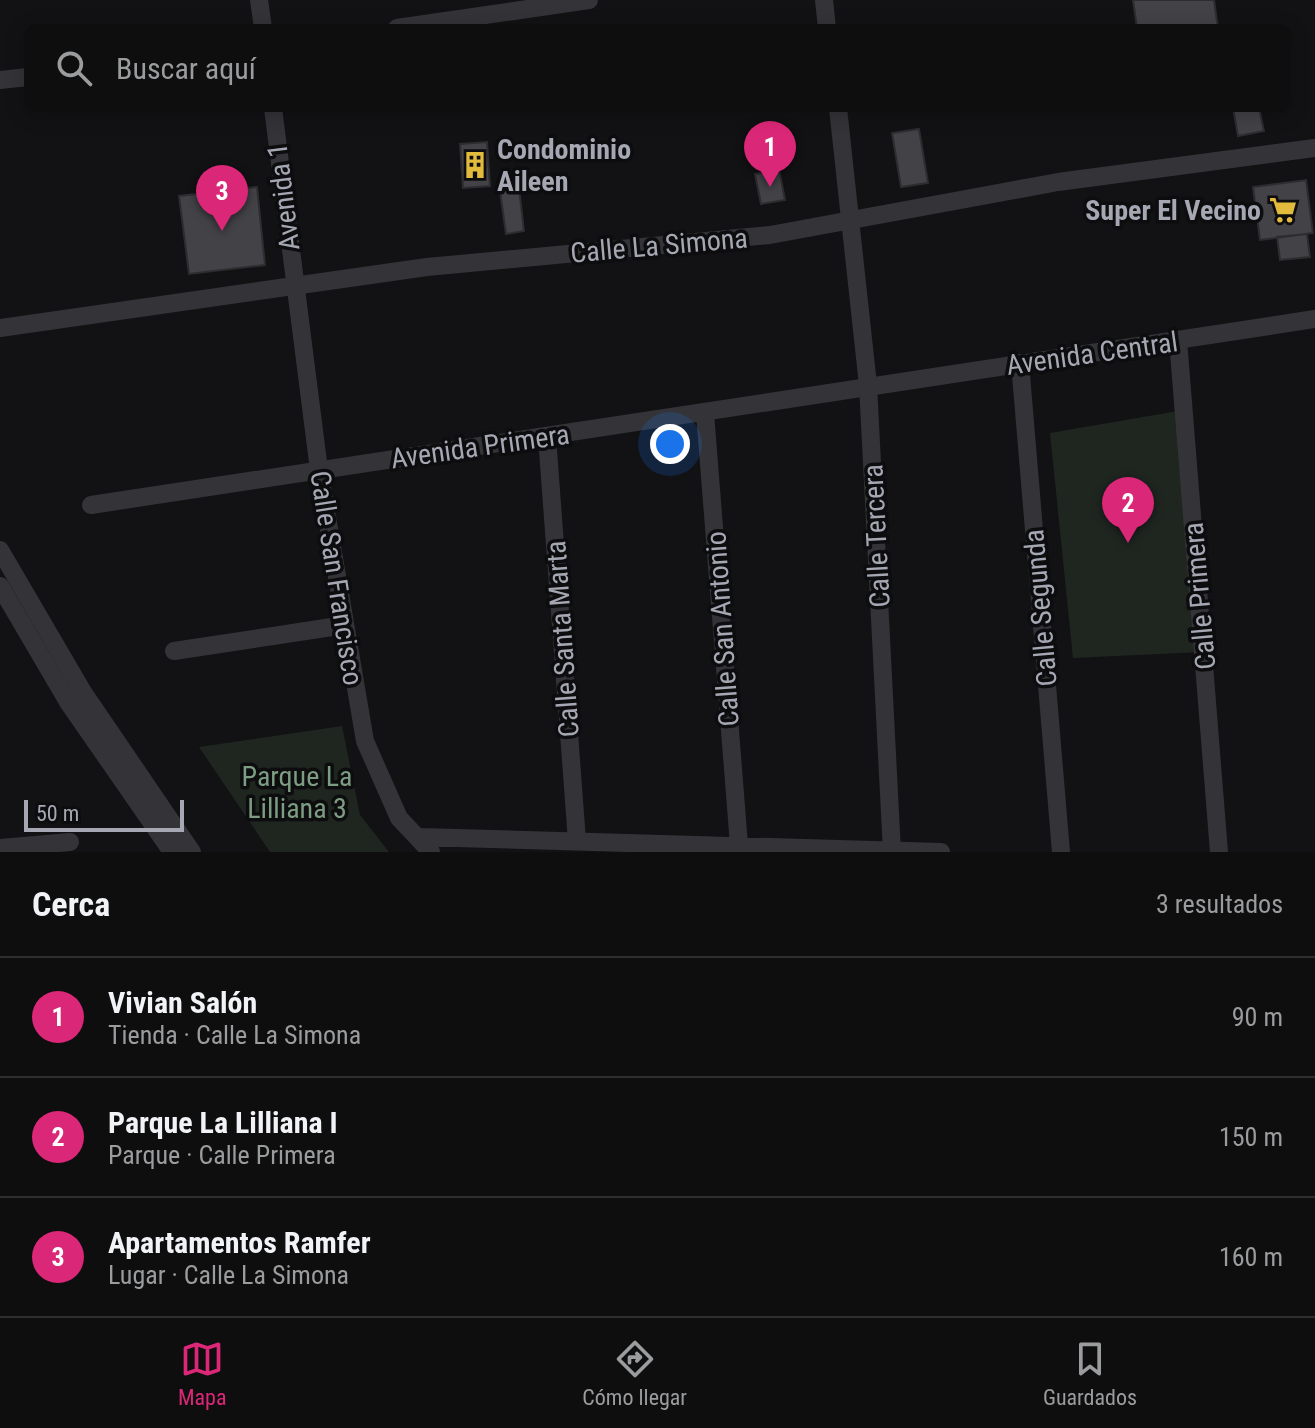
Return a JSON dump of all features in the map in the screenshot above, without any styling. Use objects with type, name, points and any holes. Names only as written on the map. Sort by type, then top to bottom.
[{"type":"street","points":[[259,0],[262,24]]},
{"type":"street","points":[[424,24],[589,0]]},
{"type":"street","points":[[824,0],[827,24]]},
{"type":"street","points":[[0,80],[24,77]]},
{"type":"street","name":"Avenida 1","points":[[273,112],[293,285]]},
{"type":"street","name":"Calle Tercera","points":[[838,112],[868,385],[892,851]]},
{"type":"street","name":"Calle La Simona","points":[[0,328],[427,267],[770,235],[1058,182],[1315,148]]},
{"type":"street","name":"Calle San Francisco","points":[[293,285],[319,470],[365,741],[399,818],[426,845]]},
{"type":"street","name":"Avenida Central","points":[[868,385],[1315,319]]},
{"type":"street","name":"Calle Primera","points":[[1178,340],[1219,852]]},
{"type":"street","name":"Calle Segunda","points":[[1020,363],[1061,852]]},
{"type":"street","name":"Avenida Primera","points":[[91,505],[705,413],[868,385]]},
{"type":"street","name":"Calle San Antonio","points":[[705,413],[739,845]]},
{"type":"street","name":"Calle Santa Marta","points":[[547,437],[577,841]]},
{"type":"street","points":[[0,550],[83,692],[192,852]]},
{"type":"street","points":[[0,586],[68,702],[172,852]]},
{"type":"street","points":[[174,651],[345,625]]},
{"type":"street","points":[[426,845],[497,846],[577,841],[941,852]]},
{"type":"street","points":[[0,848],[70,842]]},
{"type":"green space","points":[[1184,410],[1202,652],[1073,658],[1050,433]]},
{"type":"green space","name":"Parque La Lilliana 3","points":[[342,726],[360,815],[389,852],[270,852],[199,747]]},
{"type":"building","points":[[1133,0],[1214,0],[1217,24],[1136,24]]},
{"type":"building","points":[[1234,112],[1260,112],[1264,131],[1238,136]]},
{"type":"building","points":[[919,129],[928,183],[901,187],[892,133]]},
{"type":"building","name":"Condominio Aileen","points":[[487,142],[490,186],[463,188],[460,144]]},
{"type":"building","points":[[779,169],[785,200],[761,204],[755,174]]},
{"type":"building","name":"Super El Vecino","points":[[1306,180],[1313,233],[1260,240],[1253,187]]},
{"type":"building","points":[[257,187],[265,265],[189,274],[179,196]]},
{"type":"building","points":[[519,188],[524,231],[506,234],[500,191]]},
{"type":"building","points":[[1307,234],[1310,257],[1280,260],[1277,237]]},
{"type":"place","name":"Condominio Aileen","points":[[475,165]]},
{"type":"place","name":"Vivian Salón","points":[[770,187]]},
{"type":"place","name":"Super El Vecino","points":[[1283,210]]},
{"type":"place","name":"Apartamentos Ramfer","points":[[222,231]]},
{"type":"place","name":"Parque La Lilliana I","points":[[1128,543]]}]
